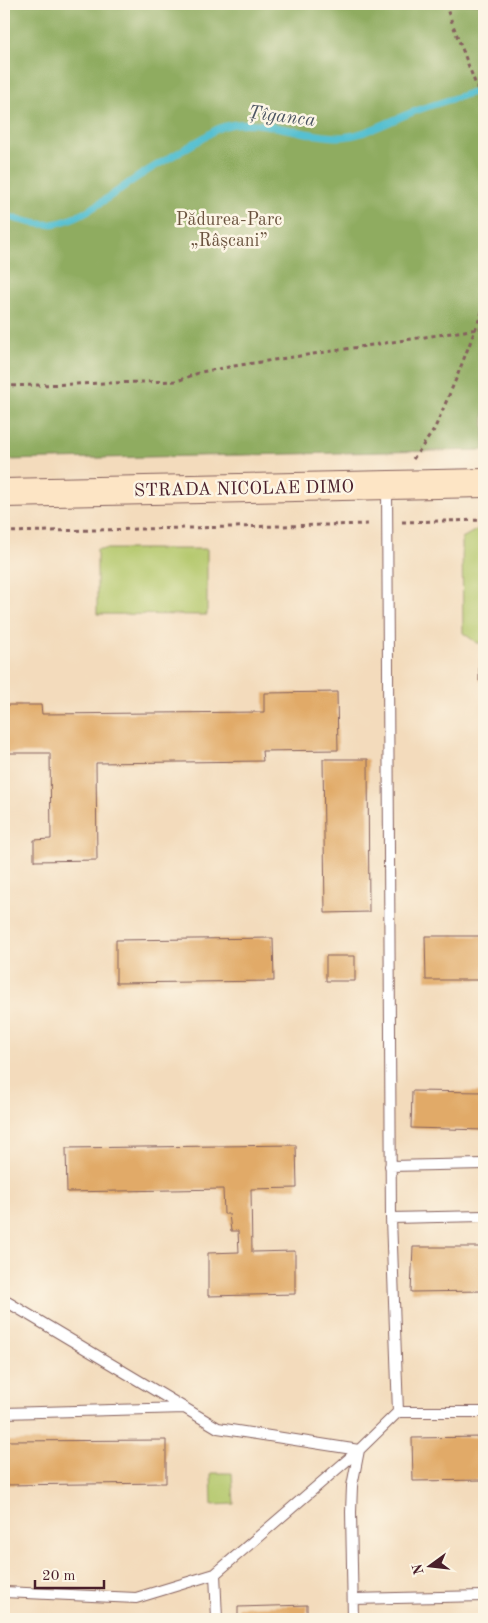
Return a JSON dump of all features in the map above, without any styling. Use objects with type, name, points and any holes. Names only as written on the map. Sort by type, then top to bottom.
[{"type":"main road","name":"STRADA NICOLAE DIMO","points":[[4,493],[484,483]]},
{"type":"lane","points":[[387,485],[390,1166],[398,1412]]},
{"type":"lane","points":[[390,1166],[484,1164]]},
{"type":"lane","points":[[391,1218],[484,1216]]},
{"type":"lane","points":[[4,1300],[218,1428],[359,1450]]},
{"type":"lane","points":[[4,1413],[186,1408]]},
{"type":"lane","points":[[4,1592],[136,1598],[215,1574],[359,1450],[398,1412],[484,1412]]},
{"type":"lane","points":[[353,1619],[350,1512],[352,1486],[359,1450]]},
{"type":"lane","points":[[215,1574],[217,1619]]},
{"type":"lane","points":[[353,1599],[484,1596]]},
{"type":"path","points":[[446,4],[484,106]]},
{"type":"path","points":[[412,460],[434,430],[456,380],[484,307]]},
{"type":"path","points":[[4,386],[177,381],[201,372],[234,366],[484,328]]},
{"type":"path","points":[[4,532],[484,520]]},
{"type":"green space","name":"Pădurea-Parc „Râșcani”","points":[[4,4],[484,4],[484,450],[4,460]]},
{"type":"green space","points":[[478,529],[484,529],[484,643],[477,643],[463,633],[462,538]]},
{"type":"green space","points":[[97,549],[207,549],[207,615],[97,614]]},
{"type":"green space","points":[[211,1473],[232,1473],[234,1504],[212,1505]]},
{"type":"building","points":[[479,658],[484,658],[484,681],[479,681]]},
{"type":"building","points":[[337,692],[338,750],[262,751],[263,761],[96,763],[97,860],[34,861],[34,840],[51,839],[50,753],[4,753],[4,705],[41,705],[42,714],[264,712],[264,693]]},
{"type":"building","points":[[482,727],[484,727],[484,806],[482,806]]},
{"type":"building","points":[[323,759],[368,759],[369,912],[325,913]]},
{"type":"building","points":[[425,936],[484,936],[484,980],[426,980]]},
{"type":"building","points":[[273,938],[274,981],[116,983],[116,940]]},
{"type":"building","points":[[326,956],[355,956],[355,981],[326,981]]},
{"type":"building","points":[[412,1091],[484,1092],[484,1130],[411,1128]]},
{"type":"building","points":[[296,1145],[297,1188],[251,1189],[252,1252],[295,1251],[295,1294],[208,1296],[208,1253],[239,1252],[238,1231],[231,1231],[229,1214],[224,1214],[223,1189],[67,1192],[66,1148]]},
{"type":"building","points":[[413,1247],[484,1247],[484,1291],[411,1292]]},
{"type":"building","points":[[484,1437],[484,1480],[413,1481],[412,1438]]},
{"type":"building","points":[[166,1440],[166,1483],[4,1485],[4,1441]]},
{"type":"building","points":[[307,1605],[307,1619],[238,1619],[238,1607]]},
{"type":"waterway","name":"Țîganca","points":[[4,216],[46,224],[76,217],[150,169],[222,127],[236,124],[264,125],[324,136],[347,136],[366,131],[484,88]]}]
